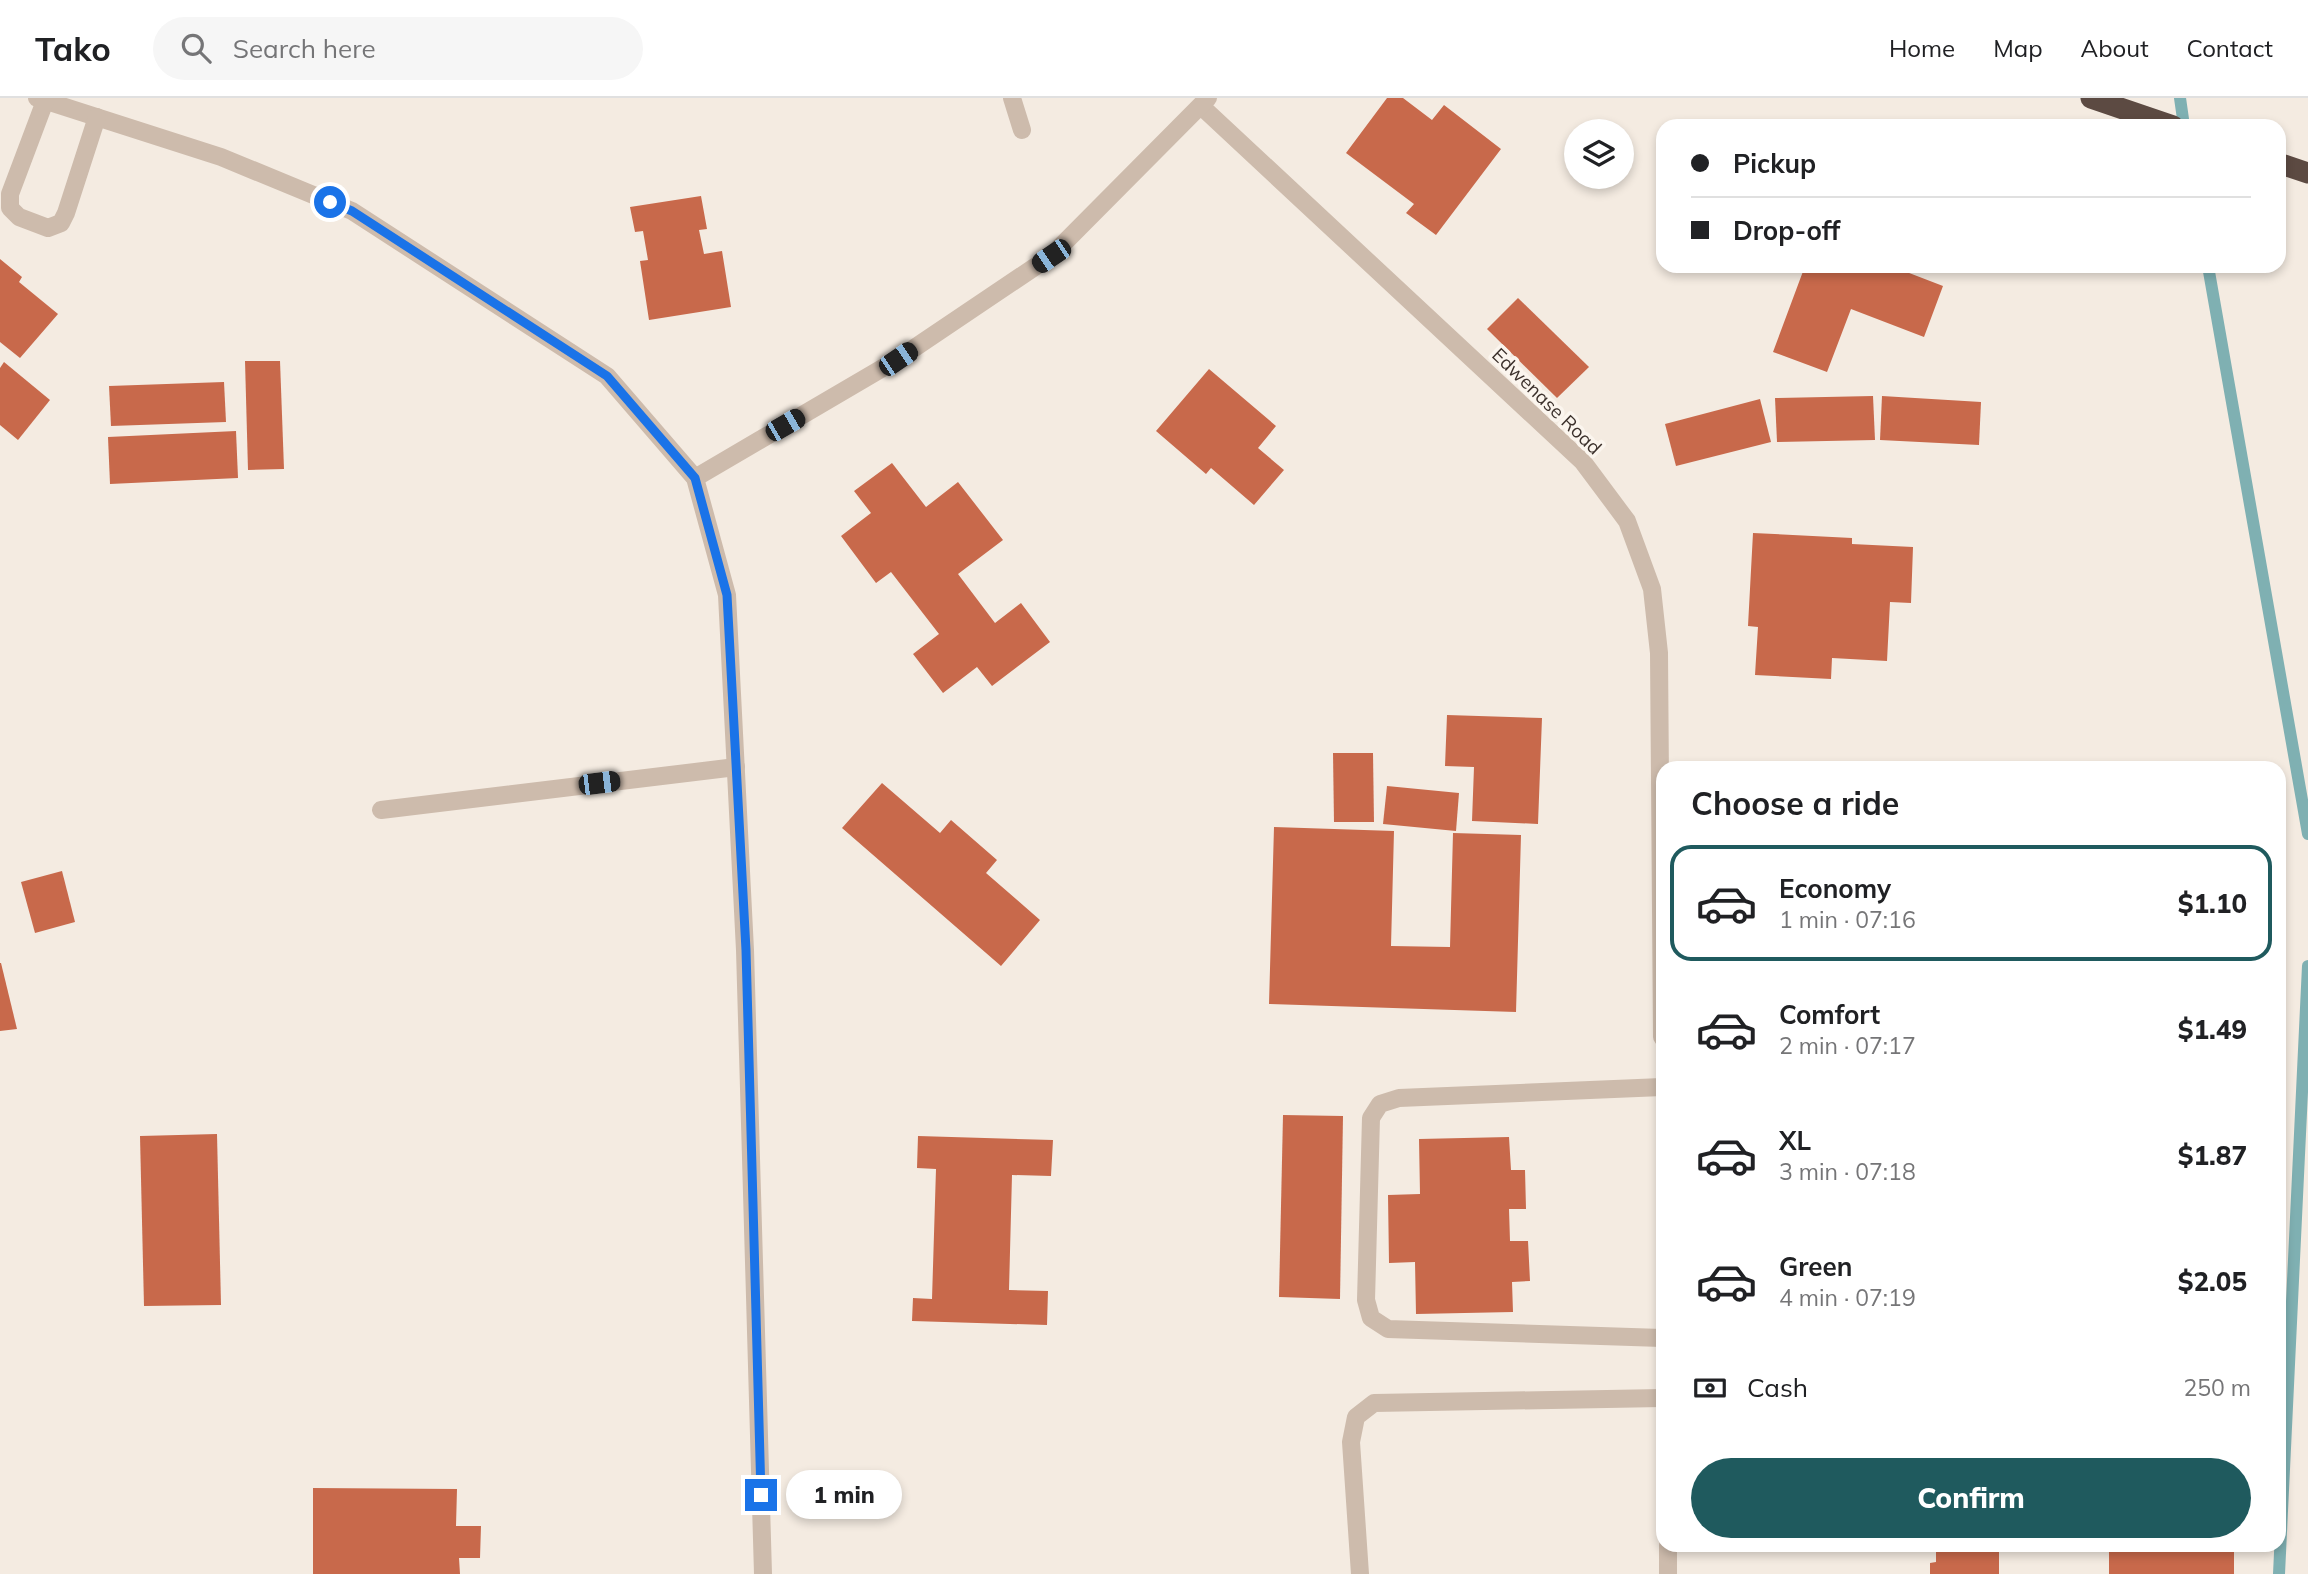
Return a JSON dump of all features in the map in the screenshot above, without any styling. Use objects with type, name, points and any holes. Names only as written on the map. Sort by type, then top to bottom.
[{"type":"highway","points":[[2091,98],[2151,119]]},
{"type":"highway","points":[[2286,166],[2308,173]]},
{"type":"street","points":[[1012,98],[1022,130]]},
{"type":"street","points":[[97,117],[61,223],[48,228],[19,217],[10,208],[10,194],[41,99],[97,117],[221,157],[352,211],[607,376],[695,478],[727,595],[746,950],[763,1574]]},
{"type":"street","points":[[695,478],[898,359],[1051,256],[1205,103]]},
{"type":"street","name":"Edwenase Road","points":[[1205,103],[1583,462],[1628,522],[1652,589],[1659,653],[1660,761]]},
{"type":"street","points":[[381,810],[736,766]]},
{"type":"street","points":[[1656,1087],[1399,1098],[1380,1104],[1371,1118],[1366,1300],[1371,1318],[1388,1329],[1656,1338]]},
{"type":"street","points":[[1360,1574],[1351,1442],[1356,1417],[1374,1403],[1656,1398]]},
{"type":"street","points":[[1668,1552],[1668,1574]]},
{"type":"building","points":[[1387,98],[1403,98],[1432,120],[1444,105],[1501,149],[1436,235],[1406,213],[1414,204],[1346,153]]},
{"type":"building","points":[[701,196],[707,229],[699,230],[704,254],[722,251],[731,307],[649,320],[640,261],[648,260],[643,231],[635,232],[630,207]]},
{"type":"building","points":[[0,259],[22,277],[19,282],[58,314],[20,358],[0,342]]},
{"type":"building","points":[[1802,273],[1909,273],[1943,286],[1924,337],[1851,309],[1827,372],[1773,352]]},
{"type":"building","points":[[1518,298],[1589,367],[1557,398],[1487,329]]},
{"type":"building","points":[[245,361],[280,361],[284,469],[248,470]]},
{"type":"building","points":[[4,362],[50,400],[18,440],[0,425],[0,368]]},
{"type":"building","points":[[1209,369],[1276,426],[1258,448],[1284,470],[1254,505],[1211,468],[1206,474],[1156,431]]},
{"type":"building","points":[[224,382],[226,422],[111,426],[109,386]]},
{"type":"building","points":[[1873,396],[1875,440],[1777,442],[1775,398]]},
{"type":"building","points":[[1882,396],[1981,402],[1979,445],[1880,440]]},
{"type":"building","points":[[1760,399],[1771,442],[1676,466],[1665,424]]},
{"type":"building","points":[[236,431],[238,478],[110,484],[108,437]]},
{"type":"building","points":[[892,463],[926,507],[958,482],[1003,540],[958,574],[995,623],[1021,603],[1050,642],[992,686],[977,667],[943,693],[913,654],[939,634],[891,572],[876,583],[841,536],[871,513],[854,491]]},
{"type":"building","points":[[1753,533],[1852,538],[1852,544],[1913,547],[1911,603],[1890,602],[1887,661],[1832,658],[1831,679],[1755,675],[1758,627],[1748,626]]},
{"type":"building","points":[[1447,715],[1542,718],[1538,824],[1472,821],[1474,767],[1445,766]]},
{"type":"building","points":[[1333,753],[1373,753],[1374,822],[1334,822]]},
{"type":"building","points":[[882,783],[940,833],[951,820],[997,860],[986,873],[1040,920],[1001,966],[842,828]]},
{"type":"building","points":[[1387,786],[1459,793],[1456,831],[1383,824]]},
{"type":"building","points":[[1274,827],[1394,831],[1391,946],[1450,947],[1453,833],[1521,835],[1516,1012],[1269,1004]]},
{"type":"building","points":[[62,871],[75,922],[35,933],[21,882]]},
{"type":"building","points":[[1,963],[17,1029],[0,1031]]},
{"type":"building","points":[[1283,1115],[1343,1116],[1340,1299],[1279,1297]]},
{"type":"building","points":[[217,1134],[221,1305],[144,1306],[140,1136]]},
{"type":"building","points":[[918,1136],[1053,1140],[1051,1176],[1012,1175],[1009,1290],[1048,1291],[1047,1325],[912,1321],[913,1298],[932,1299],[936,1169],[917,1168]]},
{"type":"building","points":[[1509,1137],[1511,1170],[1525,1170],[1526,1209],[1509,1209],[1510,1241],[1528,1241],[1530,1281],[1512,1282],[1513,1312],[1416,1314],[1415,1262],[1389,1263],[1388,1195],[1420,1194],[1419,1139]]},
{"type":"building","points":[[313,1488],[457,1489],[456,1526],[481,1526],[480,1558],[459,1558],[460,1574],[313,1574]]},
{"type":"building","points":[[1936,1552],[1999,1552],[1999,1574],[1930,1574],[1930,1563],[1936,1562]]},
{"type":"building","points":[[2109,1552],[2234,1552],[2234,1574],[2109,1574]]},
{"type":"waterway","points":[[2180,98],[2183,119]]},
{"type":"waterway","points":[[2209,273],[2308,834]]},
{"type":"waterway","points":[[2286,1427],[2308,966]]},
{"type":"waterway","points":[[2279,1574],[2280,1552]]},
{"type":"route","points":[[330,202],[352,211],[607,376],[695,478],[727,595],[746,950],[761,1495]]}]
